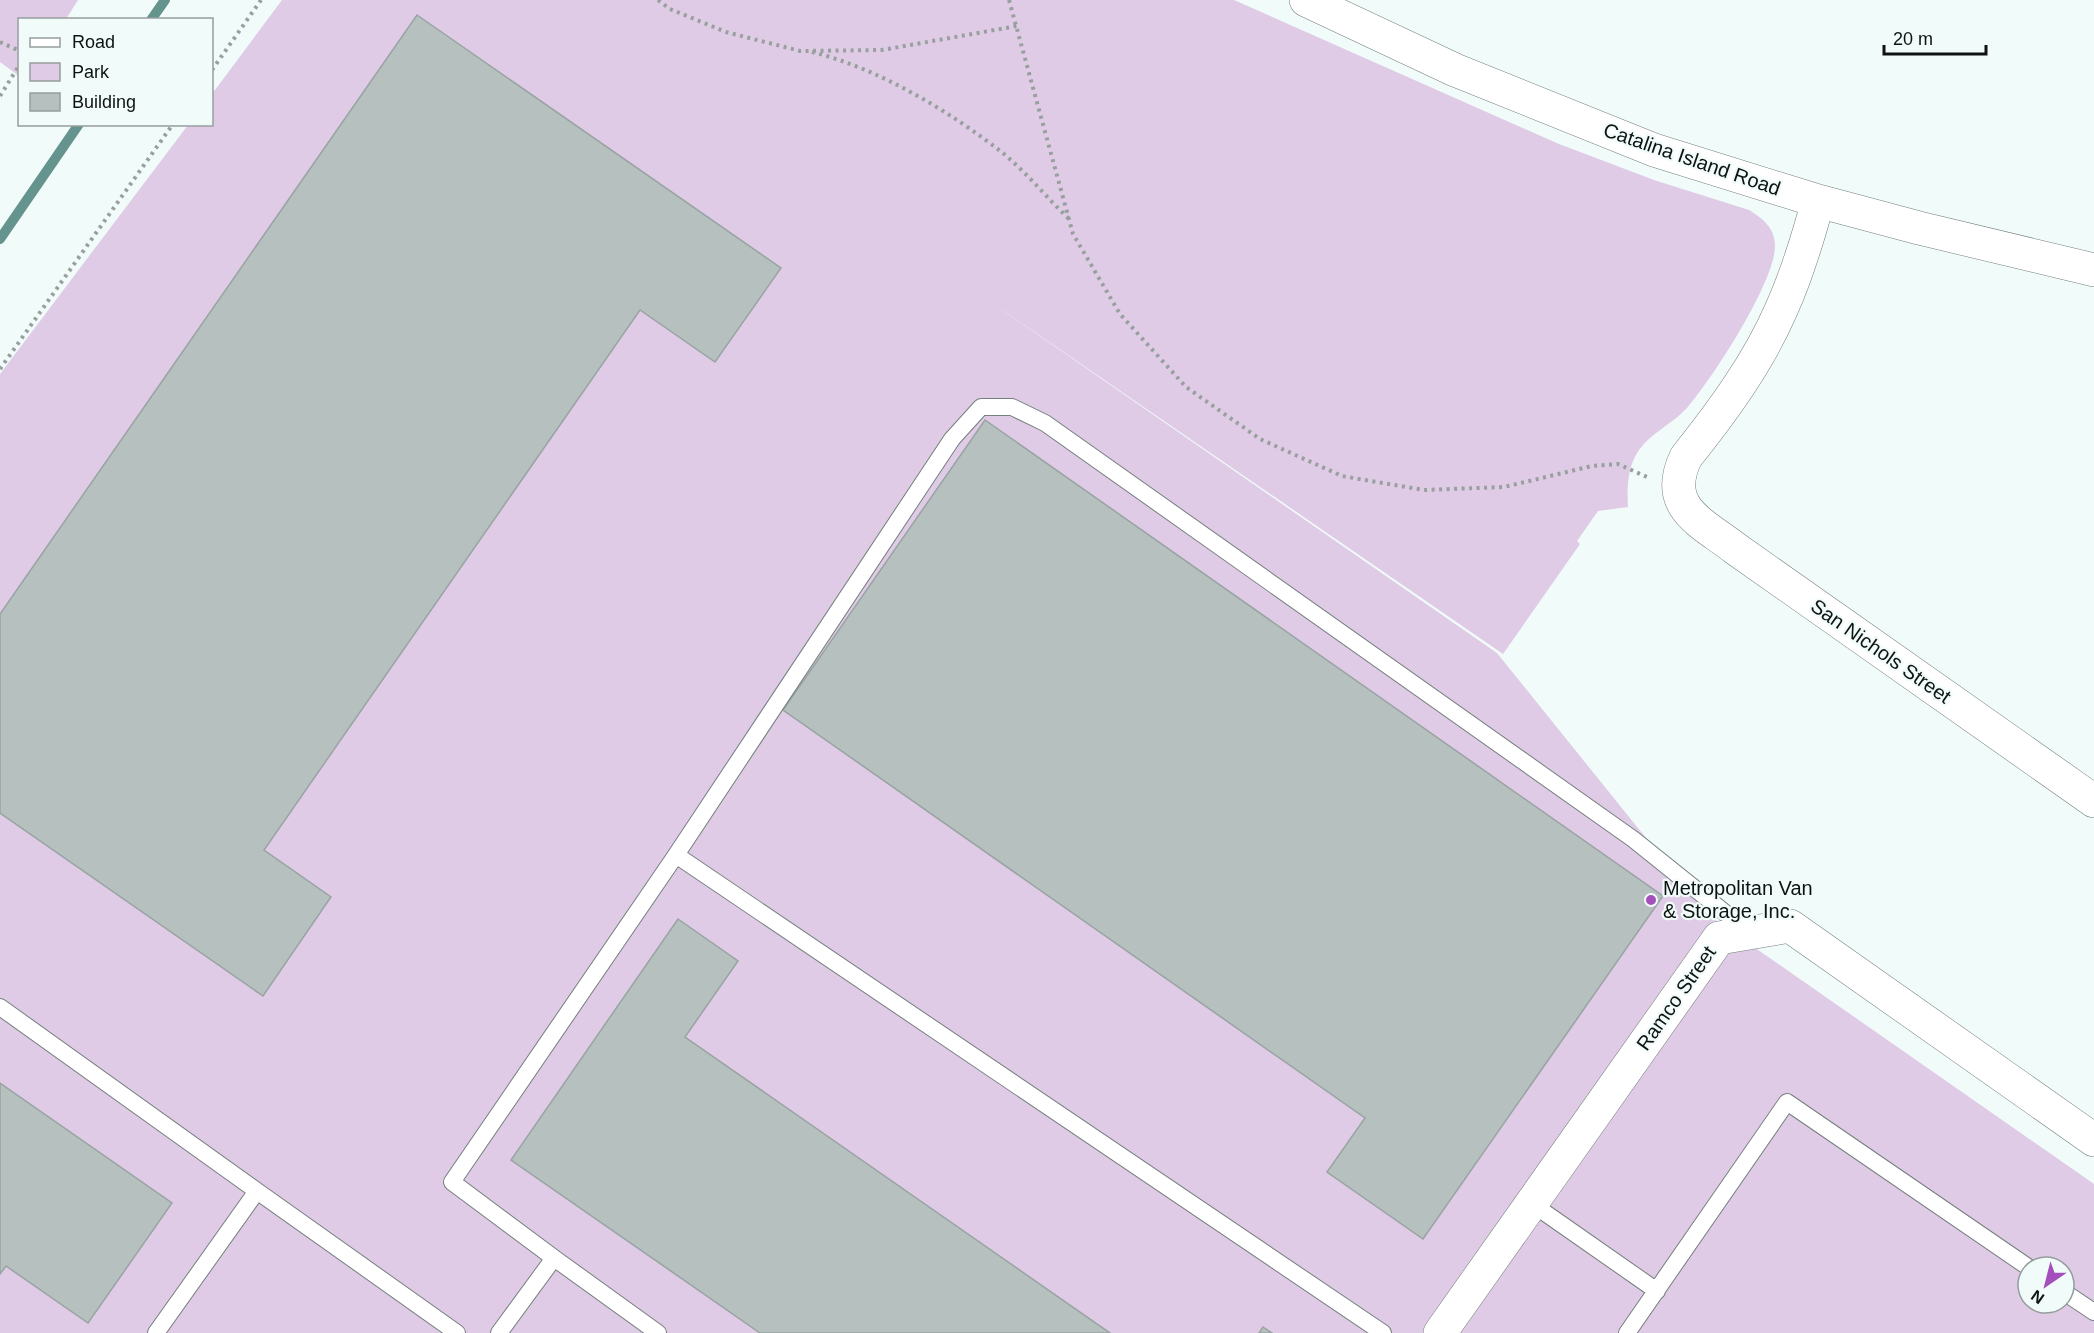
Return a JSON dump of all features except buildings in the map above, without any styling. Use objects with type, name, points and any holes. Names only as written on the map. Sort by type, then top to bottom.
[{"type":"street","name":"Catalina Island Road","points":[[1306,0],[1455,70],[1654,150],[1818,201],[2094,270]]},
{"type":"street","points":[[1677,491],[1679,472],[1686,457],[1749,369],[1782,310],[1806,246],[1818,201]]},
{"type":"street","name":"San Nichols Street","points":[[1677,491],[1688,512],[1736,549],[2094,801]]},
{"type":"street","name":"Ramco Street","points":[[1440,1333],[1719,938],[1790,926],[2094,1140]]},
{"type":"lane","points":[[658,1333],[452,1182],[676,855],[952,439],[981,407],[1012,407],[1045,423],[1623,832],[1750,933]]},
{"type":"lane","points":[[676,855],[1383,1333]]},
{"type":"lane","points":[[0,1007],[457,1333]]},
{"type":"lane","points":[[1627,1333],[1787,1102],[2016,1259]]},
{"type":"lane","points":[[156,1333],[257,1191]]},
{"type":"lane","points":[[1531,1203],[1657,1291]]},
{"type":"lane","points":[[499,1333],[554,1258]]},
{"type":"lane","points":[[2076,1300],[2094,1312]]},
{"type":"path","points":[[213,69],[261,0]]},
{"type":"path","points":[[658,0],[670,9],[726,32],[831,57],[885,80],[957,120],[1006,156],[1069,219]]},
{"type":"path","points":[[1010,0],[1073,234],[1120,314],[1186,387],[1260,439],[1342,476],[1424,490],[1504,487],[1592,466],[1618,464],[1677,491]]},
{"type":"path","points":[[804,51],[882,50],[1017,26]]},
{"type":"path","points":[[0,42],[18,50]]},
{"type":"path","points":[[0,96],[18,67]]},
{"type":"path","points":[[0,369],[172,126]]},
{"type":"green space","points":[[0,0],[78,0],[67,18],[18,18],[18,75],[0,62]]},
{"type":"green space","points":[[282,0],[1234,0],[1559,144],[1654,180],[1754,213],[1773,233],[1775,245],[1773,261],[1765,282],[1741,329],[1687,408],[1639,450],[1630,471],[1628,507],[1598,511],[1577,541],[1580,544],[1503,654],[985,298],[1497,653],[1708,915],[2094,1184],[2094,1333],[0,1333],[0,374],[187,126],[213,126],[213,93]]},
{"type":"waterway","points":[[152,18],[165,0]]},
{"type":"waterway","points":[[0,239],[78,126]]},
{"type":"place","name":"Metropolitan Van & Storage, Inc.","points":[[1651,900]]}]
